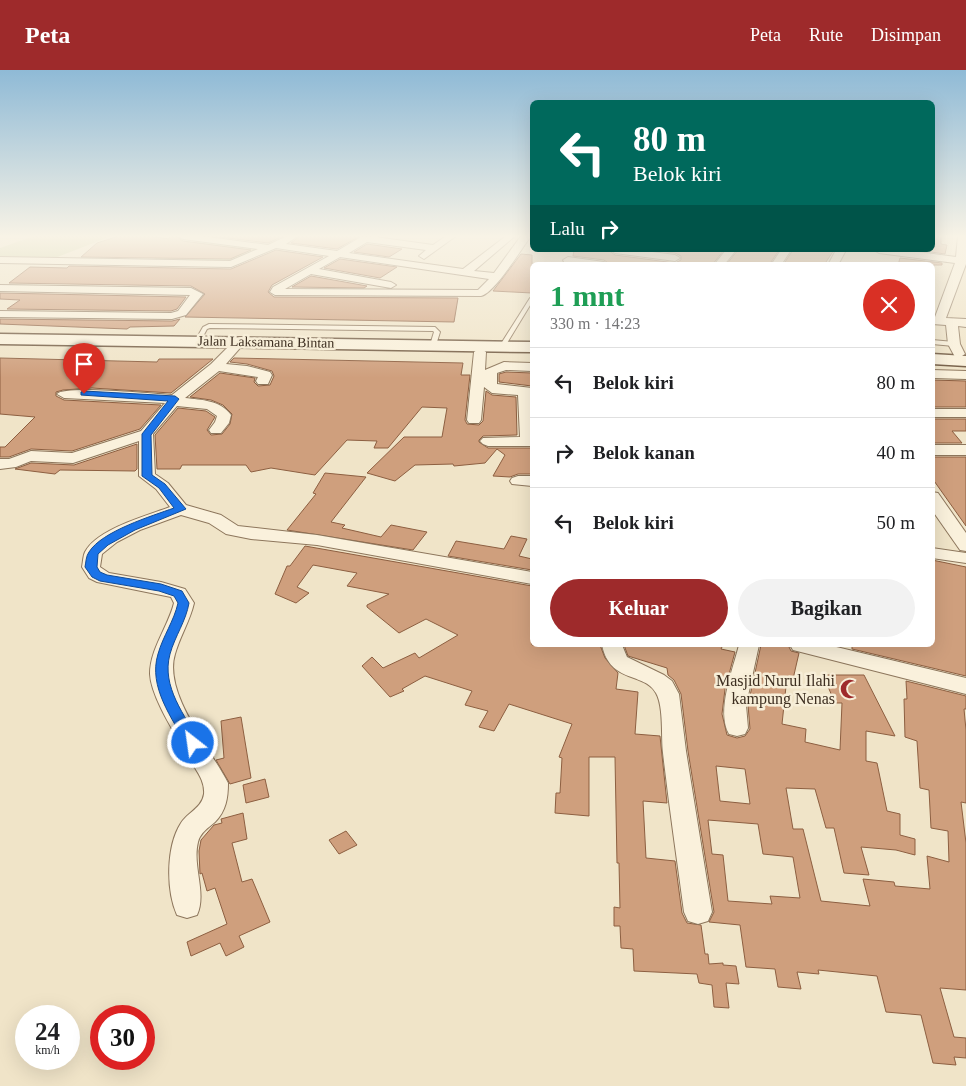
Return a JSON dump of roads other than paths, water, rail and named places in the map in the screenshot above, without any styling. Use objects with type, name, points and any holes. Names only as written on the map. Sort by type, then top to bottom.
[{"type":"main road","name":"Jalan Laksamana Bintan","points":[[0,339],[198,341],[530,353]]},
{"type":"main road","name":"Jalan Laksamana Bintan","points":[[0,345],[234,348],[433,345],[530,347]]},
{"type":"main road","points":[[935,354],[961,353]]},
{"type":"main road","points":[[935,358],[961,353]]},
{"type":"street","points":[[101,315],[133,283]]},
{"type":"street","points":[[287,283],[276,292],[481,293],[491,283]]},
{"type":"street","points":[[382,283],[444,294]]},
{"type":"street","points":[[953,283],[936,321],[966,323]]},
{"type":"street","points":[[0,288],[191,291],[197,294],[178,315],[0,314]]},
{"type":"street","points":[[952,322],[961,353]]},
{"type":"street","points":[[0,464],[14,464],[31,456],[73,458],[146,434],[174,400],[216,367],[234,348]]},
{"type":"street","points":[[474,420],[480,352]]},
{"type":"street","points":[[216,367],[242,369],[260,373],[265,375],[263,381]]},
{"type":"street","points":[[488,441],[530,442],[529,392],[497,390],[490,386],[489,377],[491,371],[498,367],[530,367]]},
{"type":"street","points":[[935,374],[966,375]]},
{"type":"street","points":[[64,394],[174,400],[215,407],[224,415],[222,424],[216,430]]},
{"type":"street","points":[[935,413],[966,413]]},
{"type":"street","points":[[146,434],[147,476],[162,486],[180,509],[215,519],[232,530],[251,534],[317,540],[530,578]]},
{"type":"street","points":[[935,450],[966,450]]},
{"type":"street","points":[[935,500],[966,546]]},
{"type":"street","points":[[180,509],[131,528],[104,543],[93,553],[91,567],[96,574],[104,578],[161,588],[178,594],[184,603],[181,616],[164,654],[161,675],[169,701],[216,783],[218,797],[211,812],[194,825],[186,837],[183,851],[187,906]]},
{"type":"street","points":[[935,553],[966,558]]},
{"type":"street","points":[[612,647],[612,652],[617,660],[660,683],[668,691],[673,744],[698,912]]},
{"type":"street","points":[[737,728],[735,705],[749,647]]},
{"type":"street","points":[[808,647],[966,686]]},
{"type":"lane","points":[[502,347],[530,301]]},
{"type":"lane","points":[[198,341],[205,328],[209,326],[436,329],[437,332],[433,345]]},
{"type":"lane","points":[[935,343],[961,353]]},
{"type":"place","name":"Masjid Nurul Ilahi kampung Nenas","points":[[850,689]]}]
